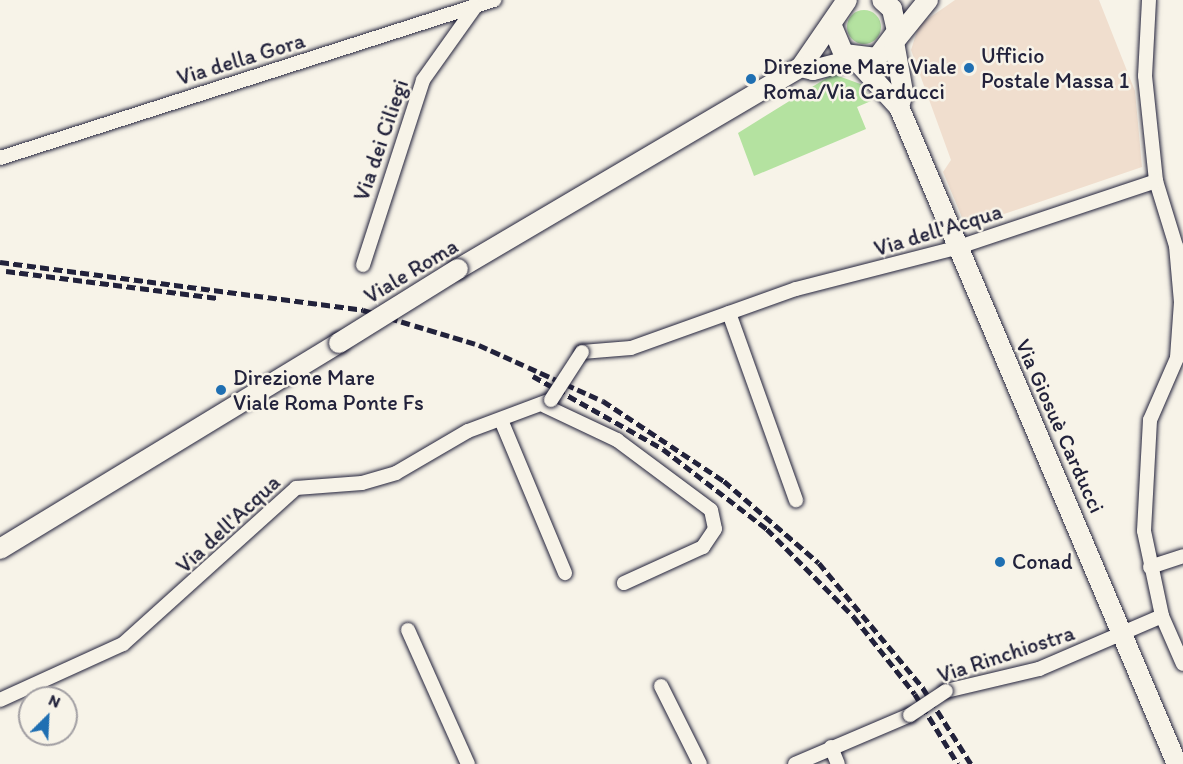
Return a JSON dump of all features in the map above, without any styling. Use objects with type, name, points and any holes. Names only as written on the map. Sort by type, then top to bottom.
[{"type":"main road","name":"Via Giosuè Carducci","points":[[885,0],[896,20],[894,42],[903,92],[899,107]]},
{"type":"main road","points":[[894,42],[928,0]]},
{"type":"main road","points":[[801,67],[837,9]]},
{"type":"main road","name":"Via Giosuè Carducci","points":[[837,9],[837,46],[855,59],[899,107],[956,248],[1178,764]]},
{"type":"main road","name":"Viale Roma","points":[[0,549],[458,269],[801,67],[813,70],[855,59],[877,58],[894,42]]},
{"type":"street","name":"Via della Gora","points":[[0,158],[494,0]]},
{"type":"street","points":[[1149,0],[1145,76],[1156,181],[1176,246],[1181,302],[1180,357],[1150,420],[1145,453],[1144,531],[1162,616],[1183,664]]},
{"type":"street","name":"Via dei Ciliegi","points":[[363,266],[423,80],[475,7]]},
{"type":"street","name":"Via dell'Acqua","points":[[0,700],[123,644],[296,488],[362,483],[396,473],[468,431],[548,403],[582,352],[631,348],[729,312],[956,248],[1156,181]]},
{"type":"street","points":[[729,312],[796,500]]},
{"type":"street","points":[[548,403],[617,440],[693,491],[711,510],[715,529],[703,547],[624,583]]},
{"type":"street","points":[[501,420],[565,573]]},
{"type":"street","points":[[1150,567],[1183,556]]},
{"type":"street","name":"Via Rinchiostra","points":[[795,764],[910,715],[946,691],[1039,669],[1162,616]]},
{"type":"street","points":[[408,630],[468,764]]},
{"type":"street","points":[[661,686],[700,764]]},
{"type":"street","points":[[831,747],[838,764]]},
{"type":"shaded area","points":[[955,0],[1099,0],[1135,91],[1142,167],[966,227],[943,172],[951,160],[911,50],[919,25]]},
{"type":"green space","points":[[864,10],[876,15],[881,27],[876,39],[864,44],[852,39],[847,27],[852,15]]},
{"type":"green space","points":[[833,74],[863,85],[871,101],[857,107],[866,129],[754,176],[738,133]]},
{"type":"railway","points":[[0,262],[363,310],[479,345],[603,401],[724,481],[819,563],[923,688],[971,764]]},
{"type":"railway","points":[[6,271],[217,298]]},
{"type":"railway","points":[[533,376],[663,449],[767,529],[854,617],[915,694],[958,764]]},
{"type":"place","name":"Ufficio Postale Massa 1","points":[[969,68]]},
{"type":"place","name":"Direzione Mare Viale Roma/Via Carducci","points":[[751,79]]},
{"type":"place","name":"Direzione Mare Viale Roma Ponte Fs","points":[[221,390]]},
{"type":"place","name":"Conad","points":[[1000,562]]}]
